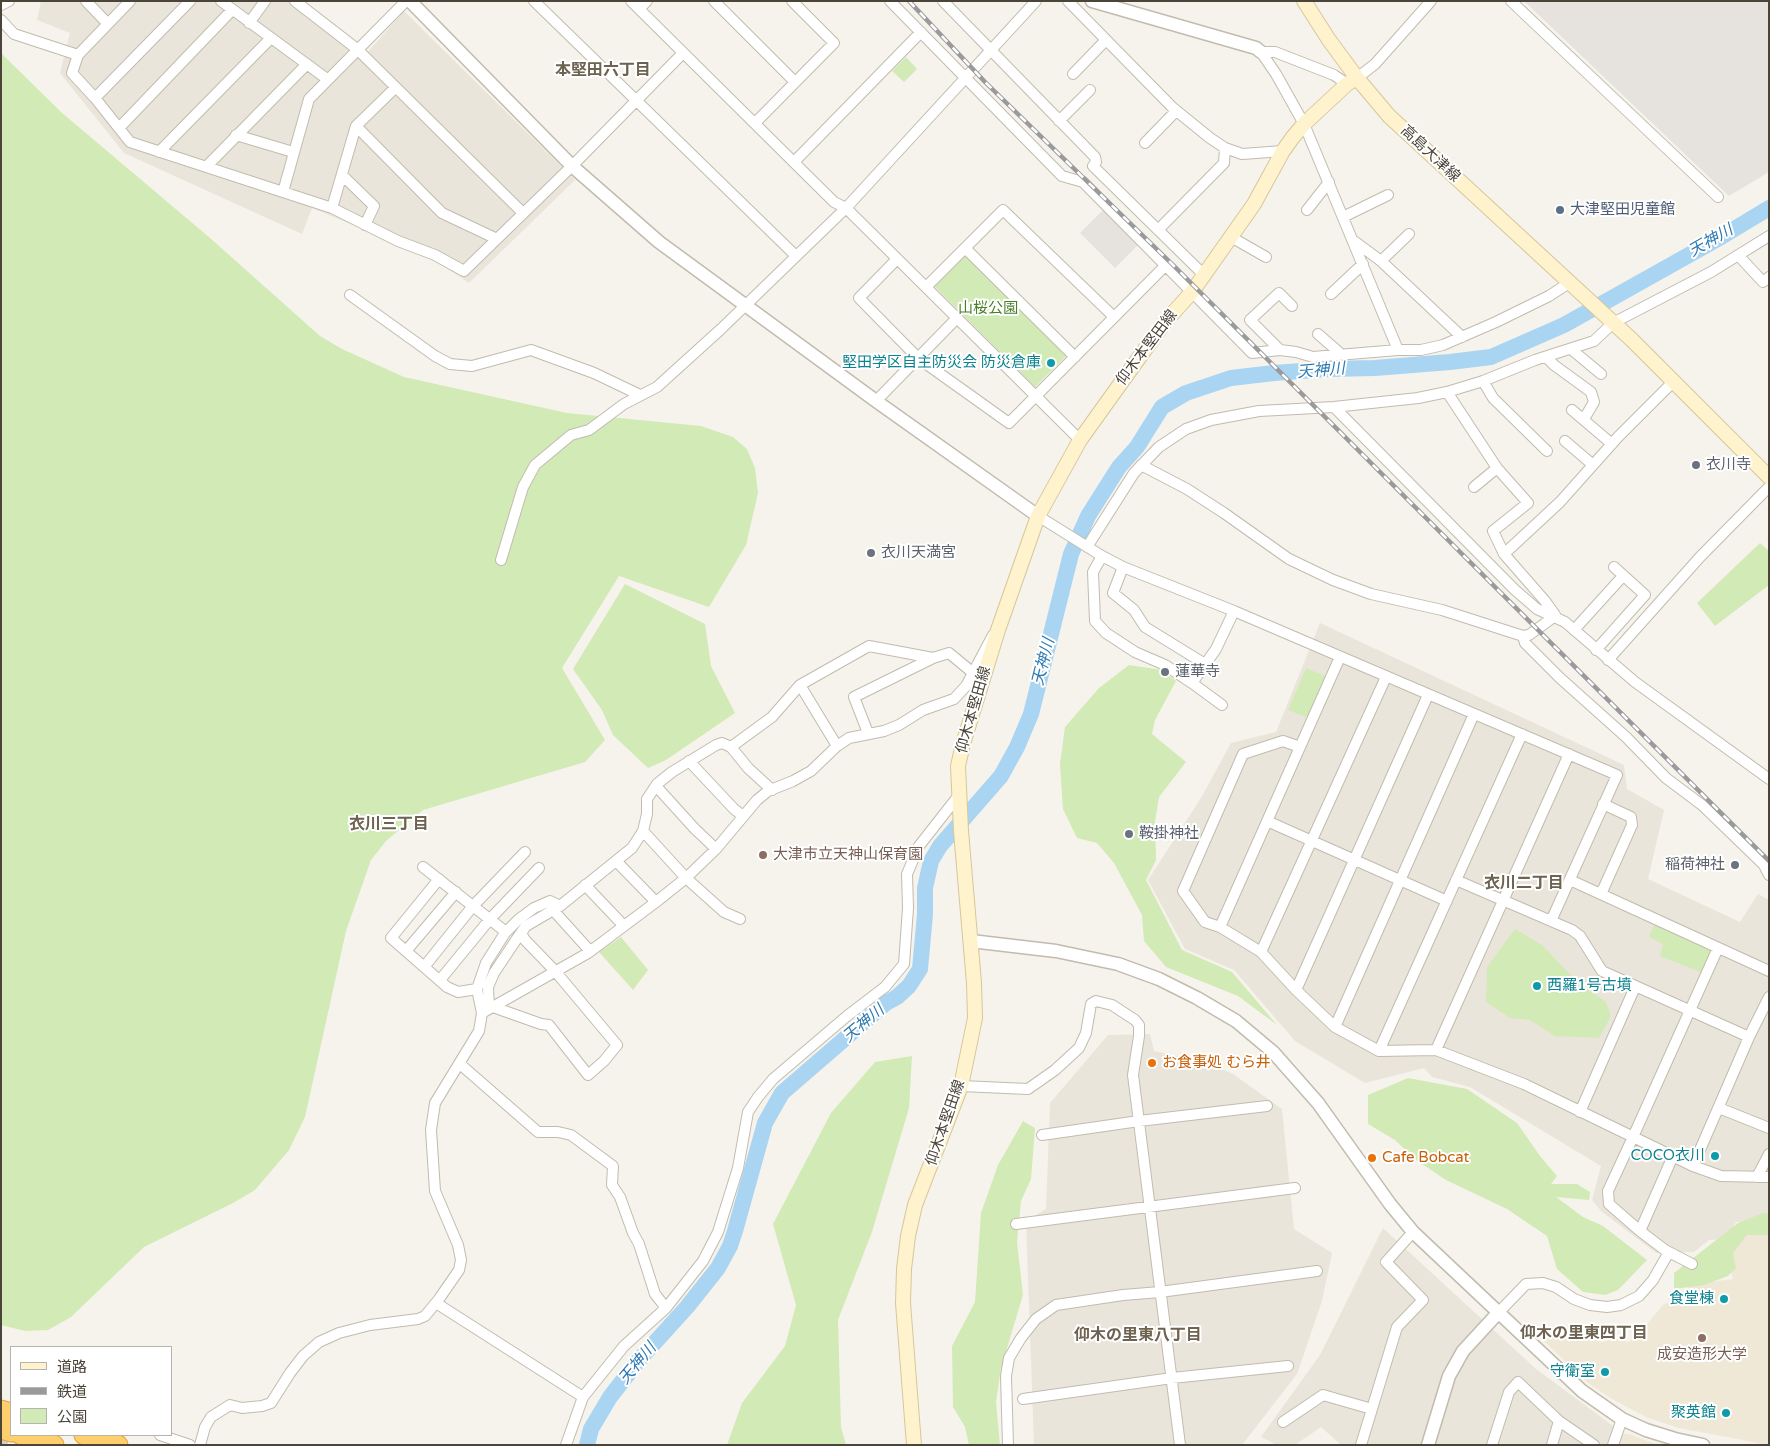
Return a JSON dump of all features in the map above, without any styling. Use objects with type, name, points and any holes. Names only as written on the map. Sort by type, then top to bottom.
[{"type":"highway","points":[[24,1436],[54,1445]]},
{"type":"highway","points":[[87,1436],[118,1445]]},
{"type":"main road","name":"高島大津線","points":[[1304,1],[1352,81],[1572,287]]},
{"type":"main road","name":"仰木本堅田線","points":[[914,1445],[903,1303],[904,1269],[915,1205],[961,1086],[975,1018],[958,766],[998,630],[1038,516],[1080,440],[1164,323],[1192,292],[1231,237],[1254,204],[1284,151],[1304,124],[1352,81]]},
{"type":"main road","points":[[1572,287],[1674,381],[1769,477]]},
{"type":"street","points":[[1,5],[9,1]]},
{"type":"street","points":[[86,1],[108,24]]},
{"type":"street","points":[[130,1],[78,55],[72,73],[95,98],[130,142],[332,208],[398,241],[435,255],[464,271],[684,53]]},
{"type":"street","points":[[95,98],[190,1]]},
{"type":"street","points":[[221,1],[327,79]]},
{"type":"street","points":[[249,22],[265,1]]},
{"type":"street","points":[[295,1],[357,49],[524,213]]},
{"type":"street","points":[[282,192],[309,99],[406,1]]},
{"type":"street","points":[[410,1],[572,166],[659,242],[876,401],[1050,524],[1123,567],[1234,611],[1616,775],[1552,921]]},
{"type":"street","points":[[534,1],[796,256]]},
{"type":"street","points":[[632,1],[834,202],[846,208],[1080,440]]},
{"type":"street","points":[[639,9],[647,1]]},
{"type":"street","points":[[714,1],[796,82]]},
{"type":"street","points":[[755,123],[834,44],[792,1]]},
{"type":"street","points":[[890,1],[1062,176],[1083,182],[1252,353],[1280,350],[1313,356],[1421,350],[1443,345],[1572,287]]},
{"type":"street","points":[[943,1],[1095,157],[1096,162],[1093,166],[1204,275]]},
{"type":"street","points":[[501,560],[522,487],[535,465],[571,435],[589,430],[605,417],[640,395],[658,387],[846,208],[1036,1]]},
{"type":"street","points":[[1068,1],[1105,41],[1176,111],[1226,148],[1242,154],[1284,151]]},
{"type":"street","points":[[1092,1],[1256,48],[1261,52],[1276,74],[1304,124],[1398,350]]},
{"type":"street","points":[[1261,52],[1275,52],[1352,81],[1375,64],[1431,1]]},
{"type":"street","points":[[1511,1],[1718,197]]},
{"type":"street","points":[[119,128],[232,10]]},
{"type":"street","points":[[1,20],[14,34],[78,55]]},
{"type":"street","points":[[794,162],[921,32]]},
{"type":"street","points":[[159,152],[271,38]]},
{"type":"street","points":[[1073,74],[1105,41]]},
{"type":"street","points":[[206,167],[307,64]]},
{"type":"street","points":[[332,208],[356,126],[395,88]]},
{"type":"street","points":[[1060,121],[1090,90]]},
{"type":"street","points":[[1145,143],[1176,111]]},
{"type":"street","points":[[356,126],[442,212],[497,239]]},
{"type":"street","points":[[236,135],[293,152]]},
{"type":"street","points":[[1158,230],[1224,163],[1226,148]]},
{"type":"street","points":[[342,175],[374,206],[365,225]]},
{"type":"street","points":[[1307,210],[1329,182]]},
{"type":"street","points":[[1343,217],[1388,195]]},
{"type":"street","points":[[926,287],[1004,210],[1114,318]]},
{"type":"street","points":[[1381,261],[1409,234]]},
{"type":"street","points":[[1083,544],[1141,465],[1170,438],[1186,429],[1211,420],[1259,410],[1334,407],[1418,398],[1447,392],[1483,381],[1594,341],[1609,320],[1711,272],[1769,236]]},
{"type":"street","points":[[1231,237],[1266,257]]},
{"type":"street","points":[[1353,240],[1381,261],[1462,337]]},
{"type":"street","points":[[965,248],[1075,357]]},
{"type":"street","points":[[1738,255],[1763,282],[1769,277]]},
{"type":"street","points":[[897,259],[859,298],[918,358],[1009,424],[1166,265]]},
{"type":"street","points":[[1331,294],[1363,264]]},
{"type":"street","points":[[1280,350],[1250,320],[1279,292],[1292,306]]},
{"type":"street","points":[[350,295],[435,356],[450,364],[472,366],[531,350],[586,370],[640,395]]},
{"type":"street","points":[[876,401],[957,318]]},
{"type":"street","points":[[1318,334],[1341,354]]},
{"type":"street","points":[[1571,349],[1601,374]]},
{"type":"street","points":[[1546,357],[1591,392],[1594,402],[1584,419]]},
{"type":"street","points":[[1483,381],[1492,398],[1548,450]]},
{"type":"street","points":[[1504,554],[1560,502],[1612,444],[1674,381]]},
{"type":"street","points":[[1447,392],[1497,468],[1528,503],[1493,531],[1504,554],[1556,616],[1596,650],[1635,682],[1769,779]]},
{"type":"street","points":[[1334,407],[1515,590],[1537,609],[1556,616]]},
{"type":"street","points":[[1572,410],[1612,444]]},
{"type":"street","points":[[1565,441],[1593,465]]},
{"type":"street","points":[[1141,465],[1187,489],[1289,559],[1333,580],[1371,594],[1442,610],[1523,636],[1529,635],[1556,616]]},
{"type":"street","points":[[1474,487],[1497,468]]},
{"type":"street","points":[[1608,660],[1700,558],[1769,487]]},
{"type":"street","points":[[1102,556],[1093,572],[1095,621],[1106,634],[1135,652],[1165,665],[1222,705]]},
{"type":"street","points":[[1123,567],[1113,593],[1134,610],[1145,627],[1205,664]]},
{"type":"street","points":[[1596,650],[1645,595],[1614,568]]},
{"type":"street","points":[[1574,630],[1623,576]]},
{"type":"street","points":[[1192,683],[1216,648],[1234,611]]},
{"type":"street","points":[[488,1010],[590,951],[656,902],[686,878],[716,848],[757,800],[772,790],[811,771],[836,746],[849,738],[884,731],[899,725],[923,710],[954,699],[966,686],[990,639],[998,630]]},
{"type":"street","points":[[1523,636],[1524,643],[1560,678],[1626,737],[1666,778],[1702,805],[1764,865],[1769,875]]},
{"type":"street","points":[[731,747],[772,716],[800,685],[869,646],[933,658]]},
{"type":"street","points":[[868,733],[854,697],[933,658],[949,653],[972,672]]},
{"type":"street","points":[[1220,927],[1340,657]]},
{"type":"street","points":[[1261,952],[1386,677]]},
{"type":"street","points":[[800,685],[836,746]]},
{"type":"street","points":[[1296,990],[1428,695]]},
{"type":"street","points":[[1335,1028],[1474,714]]},
{"type":"street","points":[[1379,1050],[1522,734]]},
{"type":"street","points":[[1300,747],[1283,742],[1243,754],[1183,891],[1205,922],[1220,927],[1261,952],[1335,1028],[1379,1050],[1436,1050],[1524,1084],[1693,1166],[1721,1176],[1769,1177]]},
{"type":"street","points":[[200,1445],[205,1426],[211,1417],[230,1405],[242,1408],[271,1403],[303,1356],[319,1342],[339,1333],[370,1325],[418,1319],[425,1316],[459,1270],[461,1260],[458,1245],[435,1191],[431,1130],[435,1103],[479,1031],[488,1010],[488,987],[494,972],[526,926],[557,908],[632,848],[643,831],[647,814],[647,799],[656,786],[672,772],[716,745],[722,743],[731,747],[748,768],[772,790]]},
{"type":"street","points":[[1436,1050],[1569,754]]},
{"type":"street","points":[[689,761],[734,809],[743,816]]},
{"type":"street","points":[[656,786],[694,828],[716,848]]},
{"type":"street","points":[[566,1445],[582,1397],[624,1346],[666,1308],[704,1261],[718,1232],[738,1168],[748,1112],[758,1097],[773,1080],[885,986],[904,964],[908,908],[906,874],[918,846],[959,795]]},
{"type":"street","points":[[1601,894],[1632,825],[1631,817],[1603,804]]},
{"type":"street","points":[[1267,821],[1447,901]]},
{"type":"street","points":[[643,831],[686,878],[724,912],[740,919]]},
{"type":"street","points":[[424,966],[473,906],[525,852]]},
{"type":"street","points":[[616,861],[656,902]]},
{"type":"street","points":[[423,866],[506,932]]},
{"type":"street","points":[[440,980],[490,919],[539,868]]},
{"type":"street","points":[[439,879],[391,938],[448,987],[458,992],[477,989]]},
{"type":"street","points":[[1456,880],[1572,930],[1580,936],[1602,972],[1749,1037]]},
{"type":"street","points":[[1570,880],[1769,971]]},
{"type":"street","points":[[585,885],[624,926]]},
{"type":"street","points":[[406,951],[456,892]]},
{"type":"street","points":[[521,934],[555,971],[617,1045],[604,1061],[588,1075],[549,1025],[488,1010],[477,989],[486,963],[506,932],[518,919],[534,908],[550,901],[590,951]]},
{"type":"street","points":[[971,941],[1056,951],[1118,964],[1159,979],[1197,998],[1236,1022],[1273,1052],[1318,1103],[1390,1204],[1413,1232],[1582,1392],[1622,1419],[1646,1430],[1703,1445]]},
{"type":"street","points":[[1692,1264],[1669,1252],[1640,1231],[1609,1204],[1608,1191],[1718,948]]},
{"type":"street","points":[[1580,1112],[1636,987]]},
{"type":"street","points":[[1693,1166],[1749,1037],[1769,997]]},
{"type":"street","points":[[961,1086],[1028,1089],[1055,1070],[1079,1048],[1086,1033],[1091,1004],[1096,1001],[1103,1002],[1135,1020],[1139,1025],[1133,1075],[1180,1445]]},
{"type":"street","points":[[460,1064],[538,1132],[558,1132],[571,1135],[613,1166],[612,1185],[620,1197],[639,1244],[655,1294],[666,1308]]},
{"type":"street","points":[[1042,1135],[1267,1106]]},
{"type":"street","points":[[1718,1108],[1769,1128]]},
{"type":"street","points":[[1757,1177],[1769,1154]]},
{"type":"street","points":[[1640,1231],[1673,1156]]},
{"type":"street","points":[[1016,1224],[1295,1188]]},
{"type":"street","points":[[1361,1445],[1398,1327],[1423,1300],[1386,1262],[1413,1232]]},
{"type":"street","points":[[1428,1445],[1449,1376],[1463,1351],[1526,1284],[1543,1283],[1556,1287],[1574,1299],[1590,1305],[1607,1307],[1621,1305],[1639,1296],[1653,1280],[1669,1252]]},
{"type":"street","points":[[1008,1445],[1007,1366],[1013,1351],[1036,1320],[1056,1304],[1317,1271]]},
{"type":"street","points":[[436,1303],[582,1397]]},
{"type":"street","points":[[1023,1399],[1172,1378],[1288,1366]]},
{"type":"street","points":[[1492,1445],[1509,1392],[1518,1382],[1559,1421],[1594,1445]]},
{"type":"street","points":[[1282,1422],[1323,1395],[1372,1409]]},
{"type":"street","points":[[1613,1445],[1622,1419]]},
{"type":"street","points":[[1552,1445],[1559,1421]]},
{"type":"street","points":[[163,1436],[190,1445]]},
{"type":"shaded area","points":[[41,1],[300,1],[367,53],[404,11],[575,180],[469,283],[428,256],[312,208],[302,234],[124,153],[60,73],[70,33],[37,20]]},
{"type":"shaded area","points":[[1524,1],[1769,1],[1769,172],[1729,196]]},
{"type":"shaded area","points":[[1105,208],[1140,243],[1115,268],[1080,233]]},
{"type":"shaded area","points":[[1320,623],[1624,765],[1627,789],[1664,810],[1648,879],[1740,922],[1758,894],[1769,900],[1769,1221],[1736,1222],[1726,1239],[1709,1240],[1694,1252],[1656,1253],[1601,1211],[1592,1200],[1601,1166],[1470,1087],[1432,1077],[1424,1068],[1365,1083],[1295,1041],[1234,970],[1185,949],[1148,880],[1201,798],[1231,743],[1276,732]]},
{"type":"shaded area","points":[[1150,1034],[1154,1051],[1205,1062],[1233,1074],[1282,1109],[1294,1229],[1332,1253],[1322,1301],[1297,1374],[1242,1445],[1034,1445],[1026,1221],[1046,1209],[1050,1103],[1108,1035]]},
{"type":"shaded area","points":[[1383,1228],[1536,1369],[1624,1434],[1621,1445],[1341,1445],[1321,1427],[1295,1445],[1277,1445],[1261,1437],[1320,1355]]},
{"type":"shaded area","name":"成安造形大学","points":[[1748,1231],[1769,1234],[1769,1445],[1679,1428],[1648,1418],[1612,1399],[1588,1383],[1529,1327],[1532,1324],[1547,1338],[1558,1331],[1569,1338],[1576,1335],[1595,1338],[1601,1342],[1617,1339],[1628,1342],[1635,1338],[1664,1304],[1672,1301],[1688,1287],[1733,1279],[1727,1255]]},
{"type":"shaded area","points":[[1624,1434],[1629,1434],[1658,1445],[1621,1445]]},
{"type":"green space","points":[[1,53],[61,112],[210,238],[320,336],[342,349],[404,377],[567,413],[701,426],[733,437],[747,449],[755,468],[758,493],[746,545],[709,607],[619,576],[562,668],[605,740],[585,762],[423,810],[386,841],[371,860],[346,931],[305,1117],[289,1150],[255,1190],[233,1203],[144,1247],[71,1317],[48,1330],[25,1331],[1,1325]]},
{"type":"green space","points":[[906,57],[917,69],[904,82],[892,71]]},
{"type":"green space","name":"山桜公園","points":[[964,254],[1066,356],[1035,387],[933,285]]},
{"type":"green space","points":[[1760,543],[1769,551],[1769,585],[1715,626],[1697,603]]},
{"type":"green space","points":[[625,584],[705,624],[711,666],[735,713],[666,760],[648,768],[613,735],[602,710],[573,669]]},
{"type":"green space","points":[[1129,665],[1162,670],[1176,681],[1155,720],[1152,734],[1186,762],[1159,797],[1155,822],[1156,860],[1146,880],[1182,950],[1232,972],[1277,1025],[1238,996],[1166,967],[1144,941],[1142,915],[1114,863],[1097,843],[1077,838],[1063,809],[1060,764],[1065,727],[1099,688]]},
{"type":"green space","points":[[1306,668],[1330,678],[1311,719],[1288,710]]},
{"type":"green space","points":[[1655,923],[1712,950],[1703,973],[1660,956],[1663,944],[1649,937]]},
{"type":"green space","points":[[1515,929],[1542,945],[1579,984],[1606,1002],[1611,1016],[1599,1038],[1555,1036],[1530,1020],[1510,1018],[1486,1002],[1487,967]]},
{"type":"green space","points":[[621,937],[648,970],[633,990],[599,952]]},
{"type":"green space","points":[[912,1056],[909,1108],[872,1232],[838,1320],[841,1427],[846,1445],[727,1445],[742,1403],[785,1346],[796,1305],[773,1224],[831,1113],[875,1062]]},
{"type":"green space","points":[[1408,1078],[1467,1089],[1517,1123],[1540,1156],[1557,1176],[1551,1184],[1577,1184],[1590,1192],[1589,1200],[1556,1197],[1583,1217],[1603,1226],[1647,1260],[1618,1290],[1605,1295],[1583,1292],[1557,1269],[1547,1236],[1507,1209],[1446,1180],[1416,1160],[1395,1140],[1368,1124],[1368,1095]]},
{"type":"green space","points":[[1023,1121],[1035,1128],[1031,1179],[1021,1201],[1017,1242],[1023,1295],[1001,1368],[996,1402],[1000,1445],[969,1445],[965,1427],[953,1407],[952,1346],[975,1302],[981,1213],[998,1165]]},
{"type":"green space","points":[[1763,1213],[1769,1214],[1769,1235],[1747,1235],[1733,1253],[1736,1268],[1728,1276],[1704,1285],[1674,1289],[1674,1273],[1738,1223]]},
{"type":"waterway","name":"天神川","points":[[587,1445],[591,1429],[610,1397],[639,1360],[687,1307],[718,1268],[730,1246],[735,1231],[765,1123],[782,1093],[886,1003],[897,997],[909,986],[920,969],[925,914],[925,888],[931,861],[940,846],[1001,776],[1017,747],[1031,714],[1071,554],[1088,516],[1119,467],[1137,447],[1162,407],[1186,393],[1231,378],[1274,373],[1450,362],[1491,357],[1564,325],[1769,208]]},
{"type":"tunnel","points":[[2,1445],[8,1427]]},
{"type":"railway","points":[[909,1],[985,82],[1172,264],[1769,861]]},
{"type":"place","name":"大津堅田児童館","points":[[1560,210]]},
{"type":"place","name":"堅田学区自主防災会 防災倉庫","points":[[1051,363]]},
{"type":"place","name":"衣川寺","points":[[1696,465]]},
{"type":"place","name":"衣川天満宮","points":[[871,553]]},
{"type":"place","name":"蓮華寺","points":[[1165,672]]},
{"type":"place","name":"鞍掛神社","points":[[1129,834]]},
{"type":"place","name":"大津市立天神山保育園","points":[[763,855]]},
{"type":"place","name":"稲荷神社","points":[[1735,865]]},
{"type":"place","name":"西羅1号古墳","points":[[1537,986]]},
{"type":"place","name":"お食事処 むら井","points":[[1152,1063]]},
{"type":"place","name":"COCO衣川","points":[[1715,1156]]},
{"type":"place","name":"Cafe Bobcat","points":[[1372,1158]]},
{"type":"place","name":"食堂棟","points":[[1724,1299]]},
{"type":"place","name":"成安造形大学","points":[[1702,1338]]},
{"type":"place","name":"守衛室","points":[[1605,1372]]},
{"type":"place","name":"聚英館","points":[[1726,1413]]},
{"type":"district","name":"本堅田六丁目","points":[[603,71]]},
{"type":"district","name":"衣川三丁目","points":[[389,825]]},
{"type":"district","name":"衣川二丁目","points":[[1524,884]]},
{"type":"district","name":"仰木の里東四丁目","points":[[1584,1334]]},
{"type":"district","name":"仰木の里東八丁目","points":[[1138,1336]]}]
